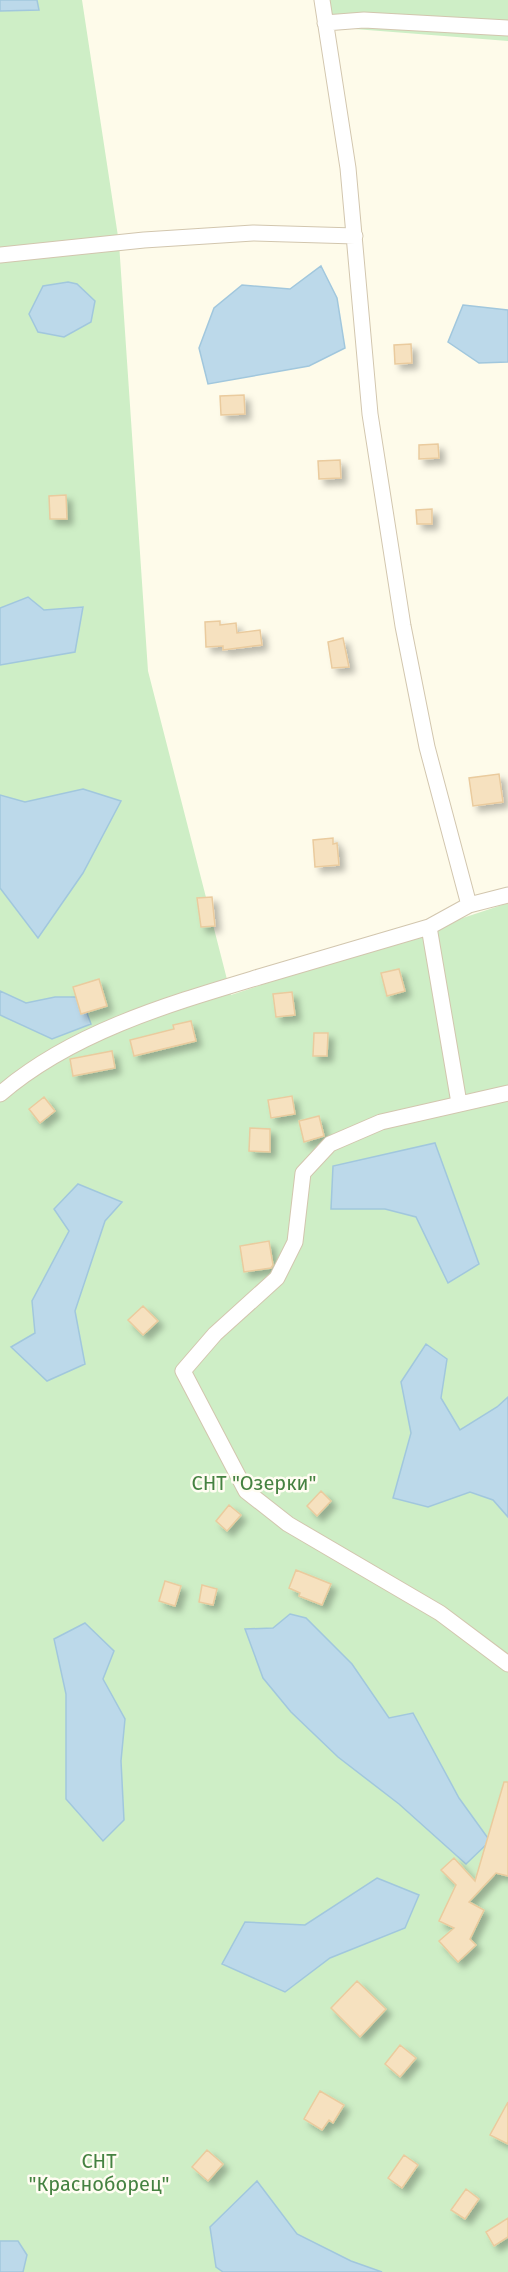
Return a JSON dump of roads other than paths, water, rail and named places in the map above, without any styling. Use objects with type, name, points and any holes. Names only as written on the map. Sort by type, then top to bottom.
[{"type":"street","points":[[322,0],[348,168],[370,414],[403,626],[427,747],[469,905]]},
{"type":"street","points":[[325,22],[364,20],[508,28]]},
{"type":"street","points":[[0,255],[144,240],[253,233],[355,236]]},
{"type":"street","points":[[0,1094],[24,1074],[72,1046],[146,1013],[429,927],[469,905],[508,895]]},
{"type":"street","points":[[429,927],[459,1103]]},
{"type":"street","points":[[508,1093],[381,1122],[330,1144],[303,1173],[295,1242],[277,1278],[215,1334],[183,1371],[246,1491],[288,1524],[440,1613],[508,1665]]},
{"type":"water","points":[[0,0],[37,0],[39,10],[0,11]]},
{"type":"water","points":[[321,266],[337,298],[345,348],[309,366],[208,384],[199,348],[214,308],[242,285],[290,289]]},
{"type":"water","points":[[68,282],[77,284],[95,301],[91,322],[64,337],[38,332],[29,314],[43,286]]},
{"type":"water","points":[[463,305],[508,310],[508,362],[479,363],[448,342]]},
{"type":"water","points":[[28,597],[44,610],[83,607],[75,652],[0,665],[0,608]]},
{"type":"water","points":[[83,789],[121,801],[83,873],[38,938],[0,888],[0,795],[25,802]]},
{"type":"water","points":[[0,991],[26,1003],[55,997],[81,997],[91,1024],[52,1039],[0,1015]]},
{"type":"water","points":[[435,1143],[479,1264],[448,1283],[416,1217],[385,1209],[331,1209],[333,1166]]},
{"type":"water","points":[[78,1184],[122,1202],[105,1221],[75,1311],[85,1364],[47,1381],[11,1347],[35,1333],[32,1301],[69,1231],[54,1209]]},
{"type":"water","points":[[426,1344],[447,1359],[441,1398],[460,1430],[497,1407],[508,1397],[508,1517],[493,1500],[470,1492],[428,1507],[393,1498],[411,1433],[401,1382]]},
{"type":"water","points":[[290,1614],[306,1618],[352,1664],[389,1718],[413,1713],[459,1798],[490,1841],[466,1864],[399,1804],[338,1757],[291,1712],[263,1678],[245,1629],[273,1628]]},
{"type":"water","points":[[85,1623],[114,1651],[103,1679],[125,1719],[121,1761],[124,1820],[103,1841],[66,1799],[66,1694],[54,1639]]},
{"type":"water","points":[[377,1878],[419,1895],[405,1928],[330,1958],[285,1992],[222,1964],[245,1922],[305,1925]]},
{"type":"water","points":[[257,2181],[297,2234],[351,2261],[382,2272],[223,2272],[216,2267],[210,2227]]},
{"type":"water","points":[[0,2241],[18,2241],[27,2255],[23,2272],[0,2272]]},
{"type":"park label","name":"СНТ \"Озерки\"","points":[[254,1483]]},
{"type":"park label","name":"СНТ \"Красноборец\"","points":[[99,2172]]}]
